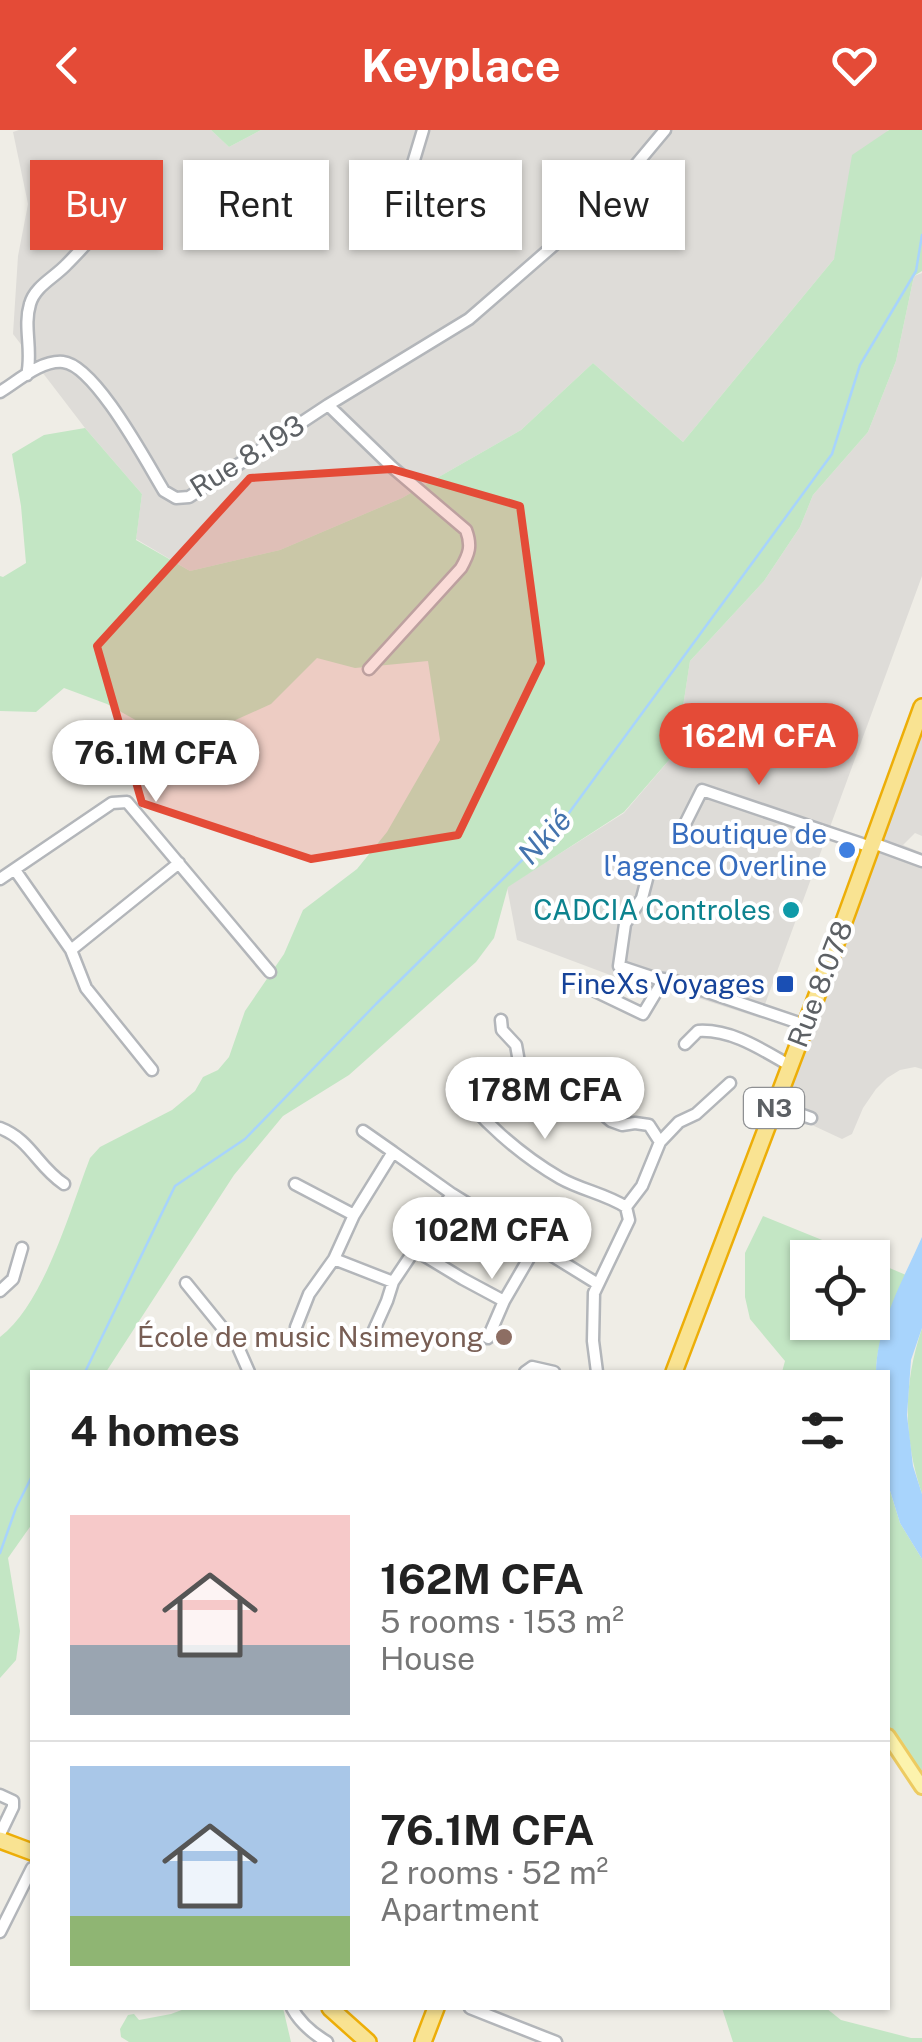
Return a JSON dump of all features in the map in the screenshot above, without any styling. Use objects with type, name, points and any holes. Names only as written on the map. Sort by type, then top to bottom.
[{"type":"highway","name":"Rue 8.078","points":[[675,1370],[922,707]]},
{"type":"highway","points":[[0,1837],[30,1851]]},
{"type":"highway","points":[[332,2010],[368,2042]]},
{"type":"highway","points":[[422,2042],[435,2010]]},
{"type":"main road","points":[[890,1739],[922,1786]]},
{"type":"street","points":[[414,160],[423,130]]},
{"type":"street","points":[[369,669],[461,568],[470,542],[466,530],[328,405],[469,319],[592,212],[665,130]]},
{"type":"street","points":[[26,376],[31,299],[81,250]]},
{"type":"street","name":"Rue 8.193","points":[[0,392],[43,365],[64,362],[79,368],[108,400],[164,491],[176,498],[189,497],[328,405]]},
{"type":"street","points":[[683,828],[702,790],[922,861]]},
{"type":"street","points":[[0,880],[112,803],[127,802],[270,972]]},
{"type":"street","points":[[71,950],[179,863]]},
{"type":"street","points":[[14,870],[71,950],[86,988],[152,1070]]},
{"type":"street","points":[[648,875],[642,898],[626,924],[619,966],[804,1025]]},
{"type":"street","points":[[570,979],[643,1014],[664,979]]},
{"type":"street","points":[[501,1020],[502,1030],[516,1045],[518,1062],[584,1098],[611,1121],[649,1126],[660,1142]]},
{"type":"street","points":[[685,1044],[698,1030],[716,1031],[739,1038],[789,1065]]},
{"type":"street","points":[[454,1082],[465,1100],[490,1124],[558,1177],[626,1207]]},
{"type":"street","points":[[626,1207],[642,1186],[660,1142],[730,1083]]},
{"type":"street","points":[[775,1105],[811,1118]]},
{"type":"street","points":[[0,1128],[18,1136],[49,1173],[64,1184]]},
{"type":"street","points":[[363,1130],[452,1194],[598,1284]]},
{"type":"street","points":[[296,1327],[309,1294],[334,1260],[354,1215],[393,1152]]},
{"type":"street","points":[[295,1184],[354,1215]]},
{"type":"street","points":[[370,1339],[393,1282],[452,1194]]},
{"type":"street","points":[[597,1370],[592,1341],[594,1293],[629,1220],[626,1207]]},
{"type":"street","points":[[488,1338],[536,1246]]},
{"type":"street","points":[[0,1291],[13,1279],[22,1248]]},
{"type":"street","points":[[416,1250],[504,1301]]},
{"type":"street","points":[[334,1260],[393,1282]]},
{"type":"street","points":[[186,1283],[238,1347],[248,1370]]},
{"type":"street","points":[[0,1795],[13,1801],[0,1837]]},
{"type":"street","points":[[0,1932],[30,1872]]},
{"type":"street","points":[[293,2010],[312,2033],[327,2042]]},
{"type":"street","points":[[475,2010],[556,2042]]},
{"type":"highlighted area","points":[[392,469],[520,506],[541,663],[458,835],[311,859],[142,803],[97,646],[250,478]]},
{"type":"shaded area","points":[[211,130],[229,147],[261,130],[888,130],[834,259],[683,442],[593,363],[521,430],[402,498],[280,550],[190,571],[136,539],[142,494],[13,334],[18,256],[28,204],[13,132]]},
{"type":"shaded area","points":[[922,273],[922,576],[760,1018],[639,979],[618,978],[517,940],[507,887],[624,813],[676,752],[690,661],[764,581],[800,527],[813,495],[868,432],[896,361],[914,276]]},
{"type":"shaded area","points":[[922,735],[922,836],[915,833],[903,845],[922,853],[922,1069],[900,1070],[887,1078],[863,1108],[852,1134],[842,1139],[812,1125],[793,1124],[780,1118]]},
{"type":"green space","points":[[211,130],[261,130],[229,147]]},
{"type":"green space","points":[[889,130],[922,130],[922,271],[914,276],[896,361],[868,432],[813,495],[800,527],[764,581],[690,661],[676,752],[624,812],[508,887],[494,938],[476,962],[349,1075],[283,1116],[234,1175],[107,1370],[30,1370],[30,1527],[8,1558],[20,1631],[16,1660],[0,1678],[0,1337],[16,1322],[43,1280],[90,1158],[100,1147],[172,1110],[195,1091],[203,1077],[218,1070],[229,1057],[245,1011],[284,954],[303,910],[357,869],[387,832],[440,740],[428,661],[355,668],[317,658],[271,704],[180,745],[107,704],[64,688],[36,712],[0,711],[0,576],[26,563],[12,454],[44,435],[85,428],[142,494],[136,540],[190,571],[280,550],[402,498],[521,430],[593,363],[683,442],[834,259],[852,155]]},
{"type":"green space","points":[[763,1216],[822,1240],[790,1240],[790,1340],[881,1340],[876,1370],[783,1370],[785,1361],[750,1319],[745,1297],[745,1253]]},
{"type":"green space","points":[[890,1268],[906,1275],[890,1313]]},
{"type":"green space","points":[[922,1328],[922,1494],[911,1452],[908,1411],[911,1370]]},
{"type":"green space","points":[[890,1490],[900,1523],[922,1559],[922,1796],[890,1746]]},
{"type":"green space","points":[[182,2010],[283,2010],[291,2042],[129,2042],[121,2037],[120,2029],[128,2015],[134,2014],[139,2020]]},
{"type":"green space","points":[[723,2010],[828,2010],[841,2020],[922,2038],[922,2042],[733,2042]]},
{"type":"water","points":[[922,1237],[922,1328],[911,1360],[907,1415],[913,1466],[922,1494],[922,1559],[900,1523],[890,1490],[890,1370],[876,1370],[880,1340],[890,1340],[890,1310]]},
{"type":"waterway","name":"Nkié","points":[[86,1370],[175,1186],[245,1139],[566,817],[832,454],[860,365],[916,271],[922,235]]},
{"type":"waterway","name":"Nkié","points":[[0,1553],[30,1480]]},
{"type":"place","name":"Boutique de l'agence Overline","points":[[847,850]]},
{"type":"place","name":"CADCIA Controles","points":[[791,910]]},
{"type":"place","name":"FineXs Voyages","points":[[785,984]]},
{"type":"place","name":"École de music Nsimeyong","points":[[504,1337]]}]
